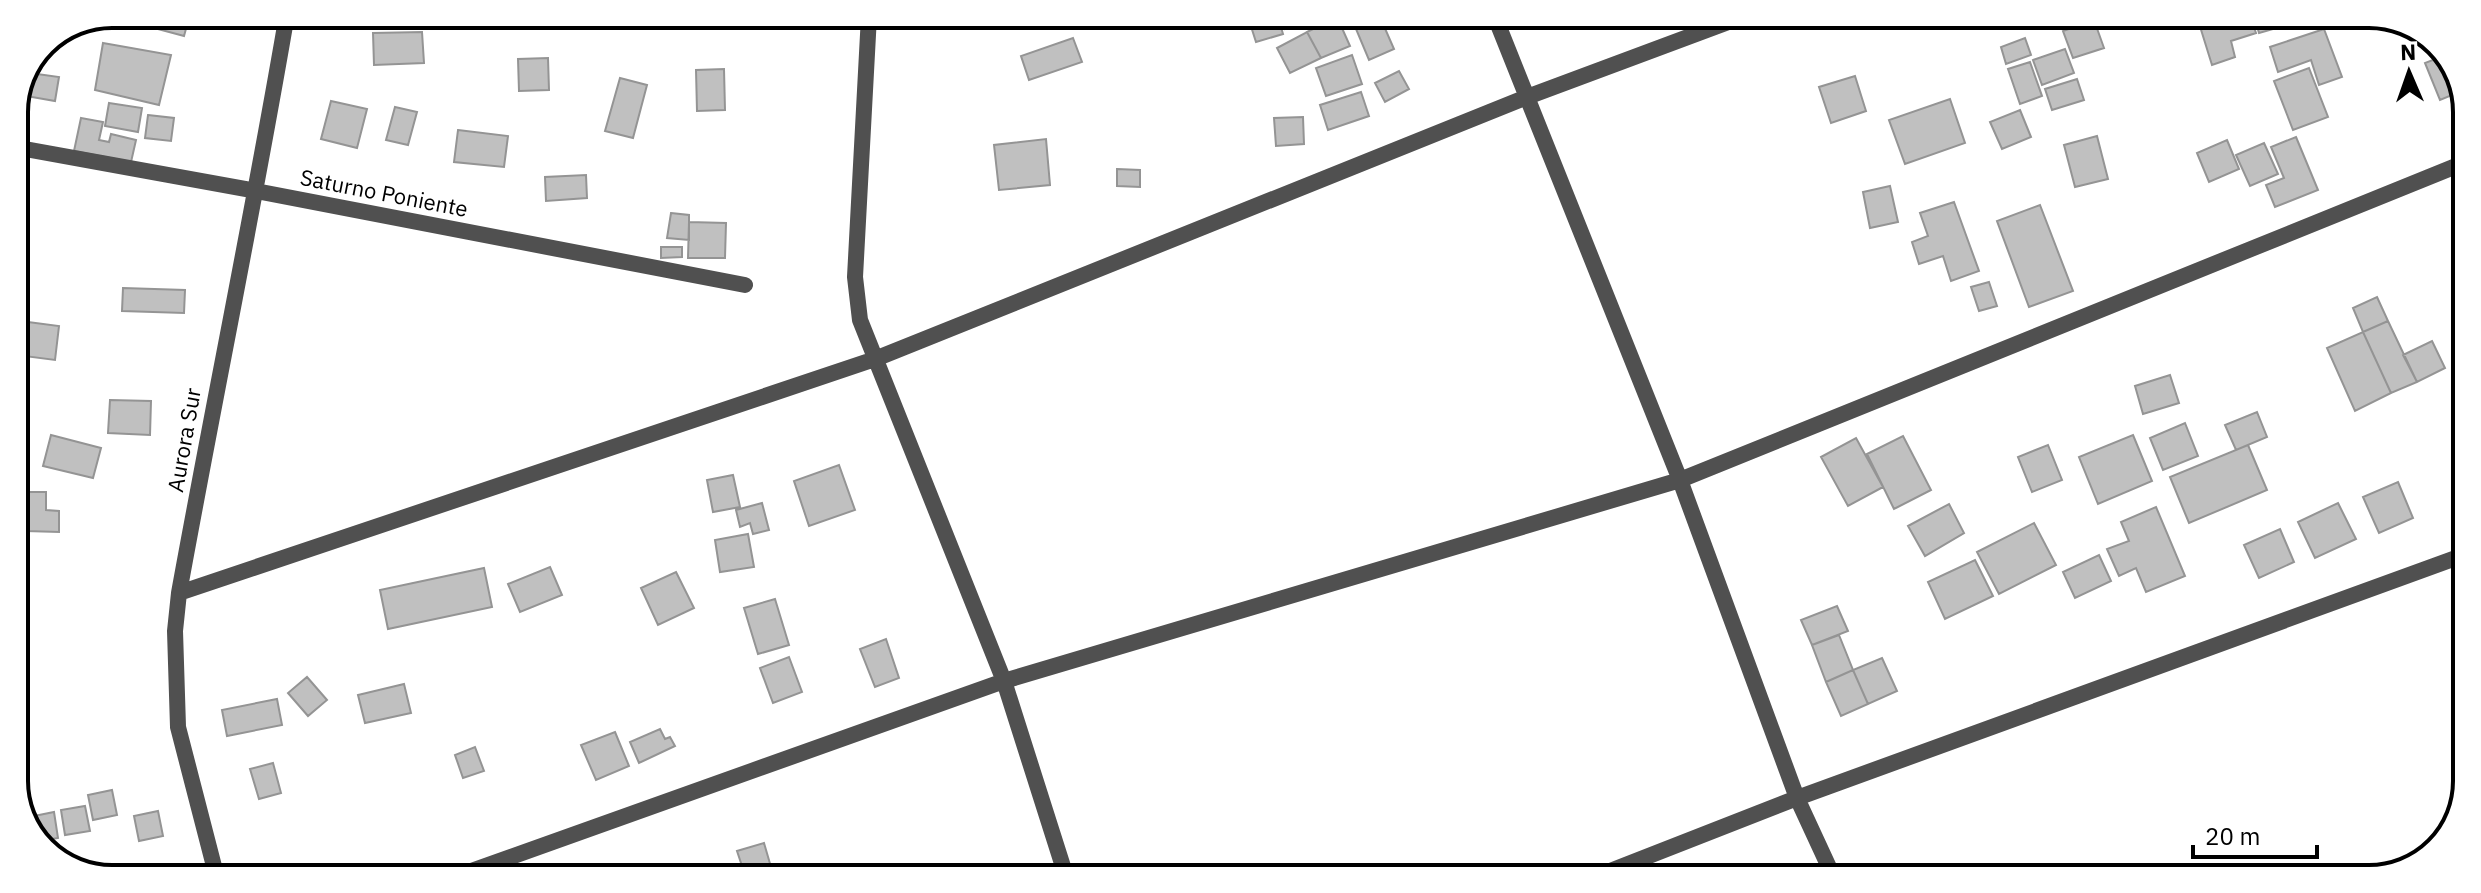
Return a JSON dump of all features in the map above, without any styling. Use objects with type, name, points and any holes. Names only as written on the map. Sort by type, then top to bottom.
[{"type":"street","name":"Aurora Sur","points":[[214,865],[178,727],[175,631],[179,593],[285,28]]},
{"type":"street","points":[[868,28],[855,277],[860,320],[1004,681],[1063,865]]},
{"type":"street","points":[[1499,28],[1680,480],[1797,798],[1828,865]]},
{"type":"street","points":[[179,593],[875,359],[1527,97],[1712,28]]},
{"type":"street","name":"Saturno Poniente","points":[[28,150],[745,285]]},
{"type":"street","points":[[488,865],[1004,681],[1680,480],[2453,167]]},
{"type":"street","points":[[1626,865],[1797,798],[2453,559]]},
{"type":"building","points":[[154,28],[186,28],[184,36]]},
{"type":"building","points":[[1252,28],[1281,28],[1283,34],[1256,42]]},
{"type":"building","points":[[1315,28],[1342,28],[1350,46],[1321,58],[1307,32]]},
{"type":"building","points":[[1356,28],[1385,28],[1394,49],[1369,60]]},
{"type":"building","points":[[2097,28],[2104,48],[2073,58],[2063,31]]},
{"type":"building","points":[[2200,28],[2254,28],[2256,33],[2231,41],[2235,57],[2212,65]]},
{"type":"building","points":[[2258,28],[2277,28],[2259,33]]},
{"type":"building","points":[[2324,29],[2342,77],[2319,85],[2311,60],[2278,72],[2270,47]]},
{"type":"building","points":[[422,32],[424,63],[374,65],[373,33]]},
{"type":"building","points":[[1307,32],[1321,58],[1290,73],[1277,48]]},
{"type":"building","points":[[1073,38],[1082,62],[1029,80],[1021,56]]},
{"type":"building","points":[[2025,38],[2031,55],[2006,64],[2001,47]]},
{"type":"building","points":[[103,43],[171,55],[159,105],[95,90]]},
{"type":"building","points":[[2065,49],[2074,73],[2042,85],[2033,60]]},
{"type":"building","points":[[1352,55],[1362,84],[1326,96],[1316,68]]},
{"type":"building","points":[[548,58],[549,90],[519,91],[518,59]]},
{"type":"building","points":[[2436,61],[2451,95],[2440,100],[2425,63]]},
{"type":"building","points":[[2030,62],[2042,96],[2020,104],[2008,69]]},
{"type":"building","points":[[2309,68],[2328,117],[2293,130],[2274,81]]},
{"type":"building","points":[[724,69],[725,110],[697,111],[696,70]]},
{"type":"building","points":[[1399,71],[1409,89],[1385,102],[1375,83]]},
{"type":"building","points":[[37,74],[59,77],[55,101],[30,97]]},
{"type":"building","points":[[1855,76],[1866,111],[1831,123],[1819,87]]},
{"type":"building","points":[[620,78],[647,85],[633,138],[605,131]]},
{"type":"building","points":[[2077,79],[2084,100],[2052,110],[2045,89]]},
{"type":"building","points":[[1361,92],[1369,116],[1328,130],[1320,105]]},
{"type":"building","points":[[1950,99],[1965,143],[1905,164],[1889,120]]},
{"type":"building","points":[[331,101],[367,109],[357,148],[321,139]]},
{"type":"building","points":[[109,103],[142,108],[138,132],[105,126]]},
{"type":"building","points":[[395,107],[417,112],[408,145],[386,140]]},
{"type":"building","points":[[2020,110],[2031,137],[2002,149],[1990,122]]},
{"type":"building","points":[[148,115],[174,118],[171,141],[145,138]]},
{"type":"building","points":[[1303,117],[1304,144],[1276,146],[1274,118]]},
{"type":"building","points":[[81,118],[103,122],[99,140],[109,142],[111,134],[136,140],[131,162],[74,151]]},
{"type":"building","points":[[458,130],[508,136],[504,167],[454,162]]},
{"type":"building","points":[[2097,136],[2108,179],[2075,187],[2064,145]]},
{"type":"building","points":[[2296,137],[2318,190],[2275,207],[2266,185],[2284,178],[2271,147]]},
{"type":"building","points":[[1046,139],[1050,185],[999,190],[994,145]]},
{"type":"building","points":[[2227,140],[2239,169],[2209,182],[2197,153]]},
{"type":"building","points":[[2264,143],[2278,174],[2250,186],[2236,155]]},
{"type":"building","points":[[1117,169],[1140,170],[1140,187],[1117,186]]},
{"type":"building","points":[[586,175],[587,198],[546,201],[545,177]]},
{"type":"building","points":[[1890,186],[1898,222],[1870,228],[1863,192]]},
{"type":"building","points":[[1954,202],[1979,271],[1951,281],[1943,256],[1919,264],[1912,242],[1928,236],[1920,213]]},
{"type":"building","points":[[2040,205],[2073,291],[2029,307],[1997,221]]},
{"type":"building","points":[[671,213],[689,215],[689,240],[667,238]]},
{"type":"building","points":[[689,222],[726,223],[725,258],[688,258]]},
{"type":"building","points":[[661,247],[682,247],[682,257],[661,258]]},
{"type":"building","points":[[1989,282],[1997,306],[1979,311],[1971,287]]},
{"type":"building","points":[[123,288],[185,290],[184,313],[122,311]]},
{"type":"building","points":[[2377,297],[2388,321],[2363,332],[2353,308]]},
{"type":"building","points":[[2388,321],[2417,382],[2391,393],[2363,332]]},
{"type":"building","points":[[28,322],[59,326],[55,360],[28,357]]},
{"type":"building","points":[[2363,332],[2391,393],[2355,411],[2327,348]]},
{"type":"building","points":[[2432,341],[2445,368],[2417,382],[2403,355]]},
{"type":"building","points":[[2170,375],[2179,403],[2143,414],[2135,386]]},
{"type":"building","points":[[110,400],[151,401],[150,435],[108,433]]},
{"type":"building","points":[[2257,412],[2267,437],[2236,450],[2225,425]]},
{"type":"building","points":[[2185,423],[2198,456],[2163,470],[2150,438]]},
{"type":"building","points":[[51,435],[101,448],[93,478],[43,466]]},
{"type":"building","points":[[2133,435],[2152,481],[2098,504],[2079,457]]},
{"type":"building","points":[[1903,436],[1931,490],[1894,509],[1867,454]]},
{"type":"building","points":[[1856,438],[1883,487],[1848,506],[1821,457]]},
{"type":"building","points":[[2048,445],[2062,480],[2032,492],[2018,457]]},
{"type":"building","points":[[2248,445],[2267,490],[2189,523],[2170,477]]},
{"type":"building","points":[[839,465],[855,510],[809,526],[794,481]]},
{"type":"building","points":[[733,475],[740,507],[713,512],[707,480]]},
{"type":"building","points":[[2398,482],[2413,518],[2379,533],[2363,497]]},
{"type":"building","points":[[28,492],[46,492],[46,510],[59,511],[59,532],[28,531]]},
{"type":"building","points":[[762,503],[769,530],[753,534],[750,523],[740,527],[736,510]]},
{"type":"building","points":[[2338,503],[2356,539],[2315,558],[2298,522]]},
{"type":"building","points":[[1949,504],[1964,533],[1925,556],[1908,526]]},
{"type":"building","points":[[2156,507],[2185,576],[2146,592],[2136,568],[2119,576],[2107,549],[2129,541],[2121,522]]},
{"type":"building","points":[[2034,523],[2056,565],[1999,594],[1977,552]]},
{"type":"building","points":[[2280,529],[2294,562],[2259,578],[2244,545]]},
{"type":"building","points":[[748,534],[754,567],[720,572],[715,540]]},
{"type":"building","points":[[2099,555],[2111,581],[2075,598],[2063,572]]},
{"type":"building","points":[[1975,560],[1993,596],[1945,619],[1928,582]]},
{"type":"building","points":[[550,567],[562,595],[520,612],[508,584]]},
{"type":"building","points":[[484,568],[492,607],[388,629],[380,590]]},
{"type":"building","points":[[676,572],[694,608],[658,625],[641,588]]},
{"type":"building","points":[[775,599],[789,645],[758,654],[744,608]]},
{"type":"building","points":[[1837,606],[1848,631],[1812,645],[1801,620]]},
{"type":"building","points":[[1839,635],[1853,670],[1826,682],[1812,645]]},
{"type":"building","points":[[886,639],[899,678],[875,687],[860,649]]},
{"type":"building","points":[[789,657],[802,692],[773,703],[760,668]]},
{"type":"building","points":[[1882,658],[1897,691],[1868,704],[1853,670]]},
{"type":"building","points":[[1853,670],[1868,704],[1841,716],[1826,682]]},
{"type":"building","points":[[307,677],[327,700],[308,716],[288,693]]},
{"type":"building","points":[[404,684],[411,713],[365,723],[358,695]]},
{"type":"building","points":[[277,699],[282,725],[227,736],[222,710]]},
{"type":"building","points":[[660,729],[665,739],[670,737],[675,746],[639,763],[630,742]]},
{"type":"building","points":[[615,732],[629,766],[596,780],[581,745]]},
{"type":"building","points":[[475,747],[484,771],[463,778],[455,755]]},
{"type":"building","points":[[273,763],[281,793],[259,799],[250,769]]},
{"type":"building","points":[[112,790],[117,815],[93,820],[88,795]]},
{"type":"building","points":[[85,806],[90,831],[65,835],[61,810]]},
{"type":"building","points":[[158,811],[163,836],[139,841],[134,816]]},
{"type":"building","points":[[54,812],[58,838],[52,839],[36,816]]},
{"type":"building","points":[[764,843],[770,865],[742,865],[737,851]]}]
